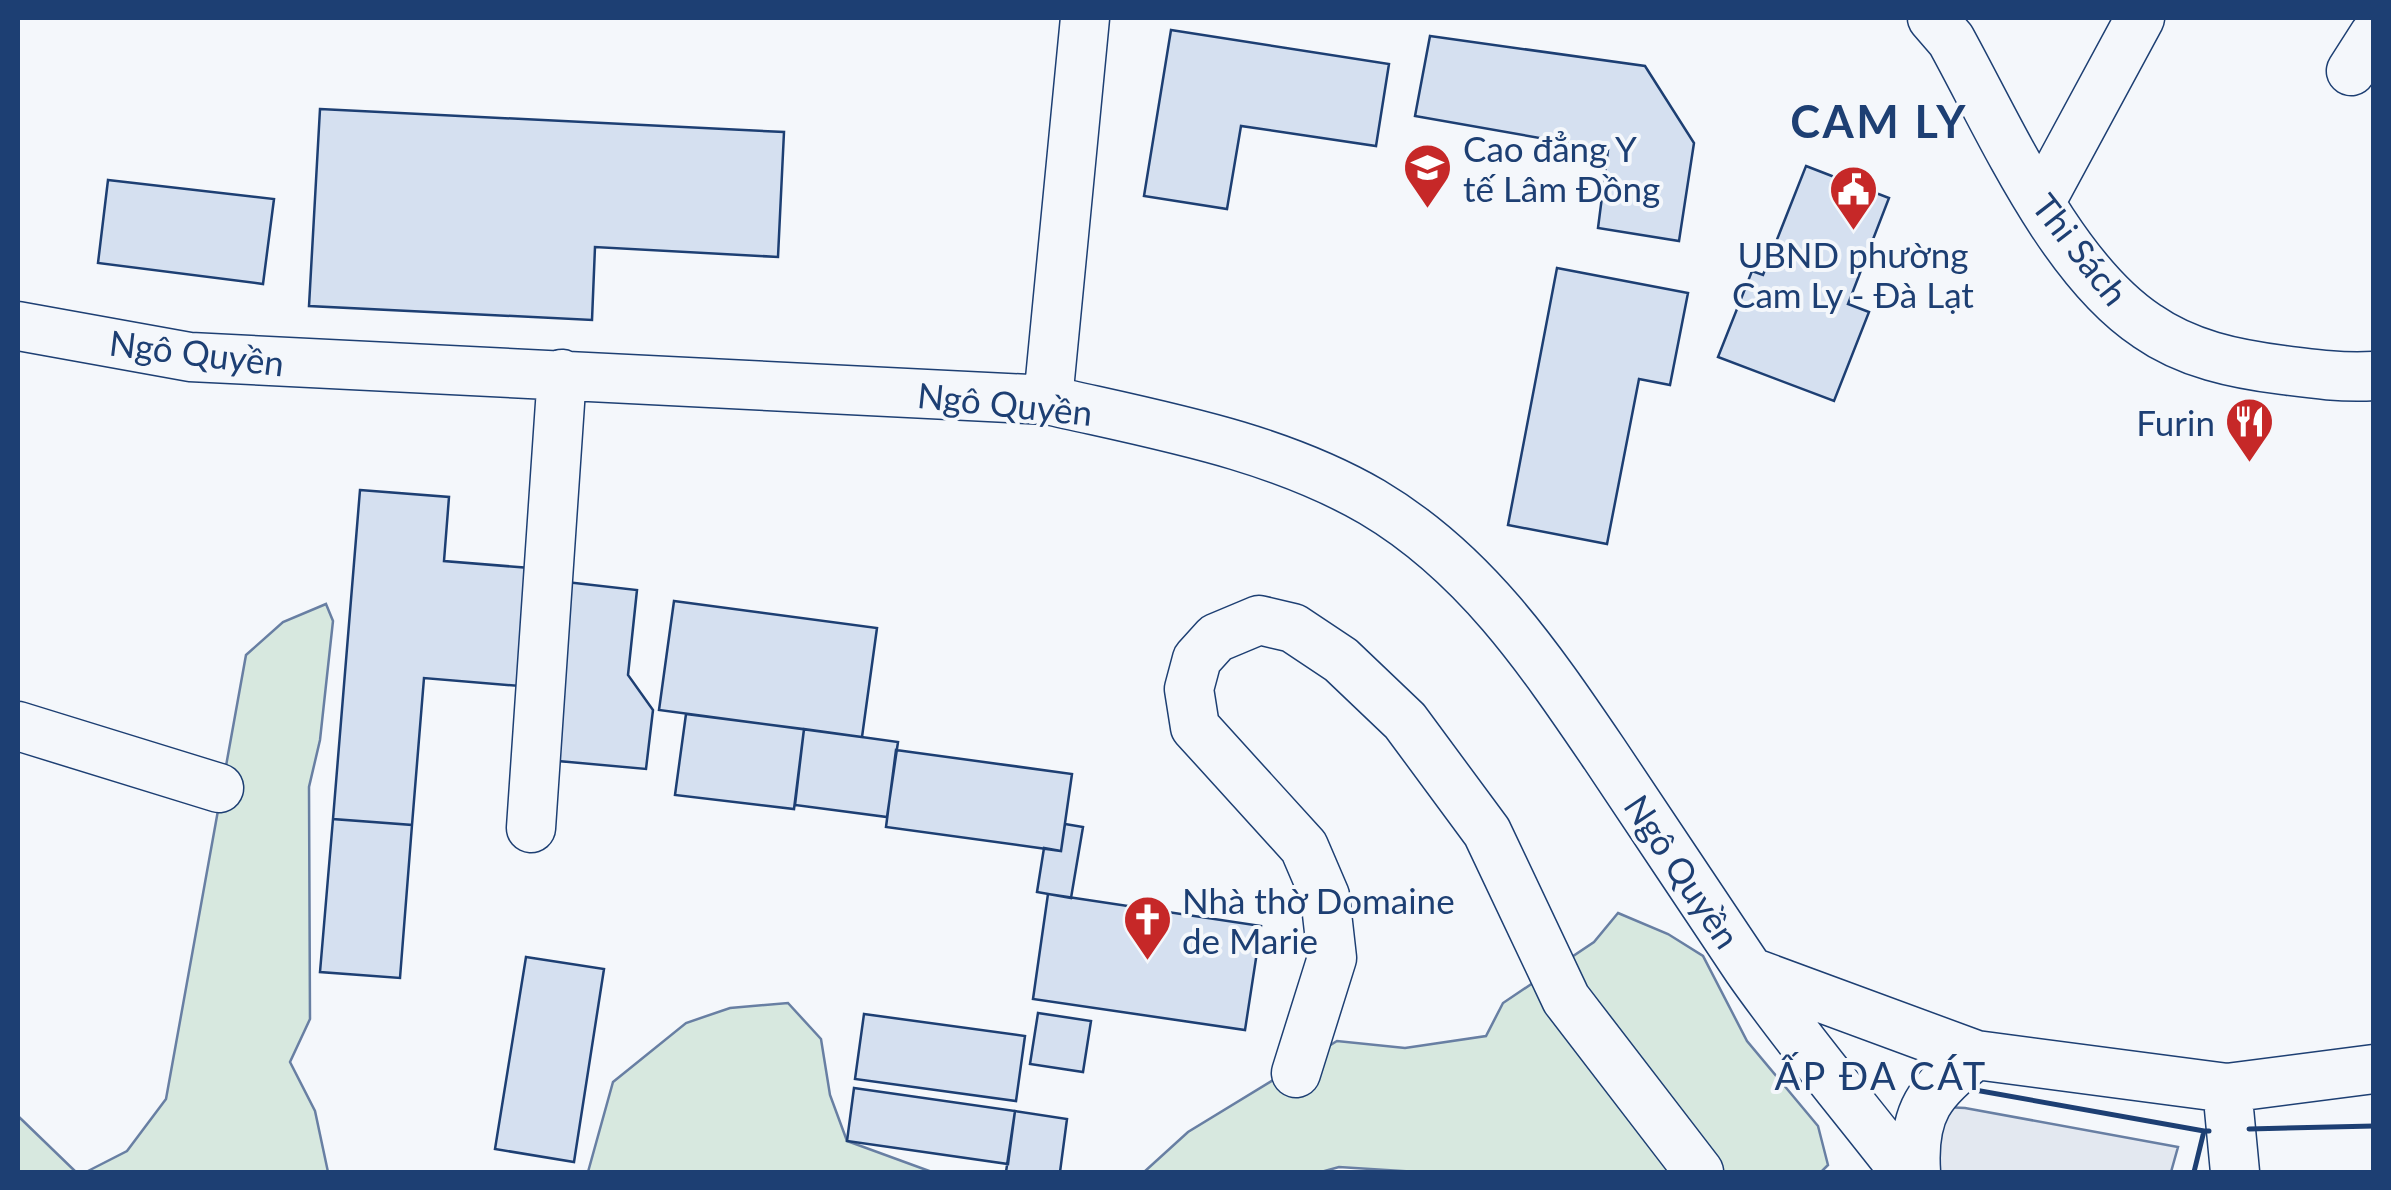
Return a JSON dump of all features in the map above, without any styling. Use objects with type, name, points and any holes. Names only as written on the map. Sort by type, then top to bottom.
[{"type":"street","points":[[1048,400],[1085,18]]},
{"type":"street","name":"Thi Sách","points":[[1932,18],[1951,40],[2040,203],[2099,284],[2146,326],[2193,350],[2241,365],[2346,378],[2374,376]]},
{"type":"street","points":[[2040,203],[2140,18]]},
{"type":"street","name":"Ngô Quyền","points":[[18,326],[190,357],[1048,400],[1260,454],[1370,501],[1424,536],[1474,578],[1546,668],[1750,972],[1905,1172]]},
{"type":"street","points":[[531,828],[562,374]]},
{"type":"street","points":[[1296,1073],[1332,958],[1325,896],[1304,847],[1195,727],[1189,689],[1197,660],[1216,638],[1259,620],[1294,628],[1342,660],[1405,721],[1487,832],[1566,999],[1699,1172]]},
{"type":"street","points":[[18,726],[220,788]]},
{"type":"street","points":[[1750,972],[1976,1056],[2227,1088],[2374,1068]]},
{"type":"street","points":[[1916,1172],[1914,1144],[1924,1106],[1942,1081],[1976,1056]]},
{"type":"street","points":[[2227,1088],[2235,1172]]},
{"type":"shaded area","points":[[326,604],[333,621],[320,740],[309,787],[310,1019],[290,1062],[315,1111],[328,1172],[86,1172],[127,1151],[166,1099],[246,655],[283,622]]},
{"type":"shaded area","points":[[1618,913],[1668,934],[1703,956],[1747,1041],[1818,1126],[1828,1165],[1821,1172],[1418,1172],[1339,1167],[1321,1172],[1144,1172],[1188,1132],[1337,1041],[1405,1048],[1486,1036],[1503,1003],[1594,942]]},
{"type":"shaded area","points":[[788,1003],[821,1039],[830,1095],[847,1141],[932,1172],[588,1172],[613,1082],[686,1023],[730,1008]]},
{"type":"shaded area","points":[[1924,1106],[1965,1108],[2178,1147],[2171,1172],[1916,1172]]},
{"type":"shaded area","points":[[18,1116],[76,1172],[18,1172]]},
{"type":"building","points":[[1171,30],[1389,64],[1376,146],[1241,126],[1227,209],[1144,196]]},
{"type":"building","points":[[1430,36],[1645,66],[1694,143],[1679,241],[1598,228],[1608,150],[1415,116]]},
{"type":"building","points":[[320,109],[784,132],[778,257],[595,247],[592,320],[309,306]]},
{"type":"building","points":[[1806,166],[1889,198],[1848,304],[1869,312],[1834,401],[1718,357],[1752,271],[1763,275]]},
{"type":"building","points":[[108,180],[274,199],[263,284],[98,263]]},
{"type":"building","points":[[1557,268],[1688,293],[1670,385],[1639,379],[1607,544],[1508,525]]},
{"type":"building","points":[[360,490],[449,497],[444,561],[530,568],[520,686],[424,678],[412,825],[333,819]]},
{"type":"building","points":[[566,582],[637,590],[628,675],[653,710],[646,769],[547,760]]},
{"type":"building","points":[[674,601],[877,628],[862,737],[659,710]]},
{"type":"building","points":[[686,714],[804,729],[794,809],[675,795]]},
{"type":"building","points":[[804,729],[898,742],[887,817],[795,805]]},
{"type":"building","points":[[896,750],[1072,774],[1061,851],[886,827]]},
{"type":"building","points":[[333,819],[412,825],[400,978],[320,972]]},
{"type":"building","points":[[1065,824],[1083,827],[1071,898],[1037,892],[1044,848],[1061,851]]},
{"type":"building","name":"Nhà thờ Domaine de Marie","points":[[1048,894],[1261,926],[1245,1030],[1033,999]]},
{"type":"building","points":[[526,957],[604,969],[574,1162],[495,1149]]},
{"type":"building","points":[[1038,1013],[1091,1021],[1083,1072],[1030,1064]]},
{"type":"building","points":[[864,1014],[1025,1036],[1016,1101],[855,1079]]},
{"type":"building","points":[[854,1088],[1015,1111],[1008,1164],[847,1141]]},
{"type":"building","points":[[1015,1111],[1067,1119],[1060,1172],[1006,1172]]},
{"type":"wall","points":[[1975,1090],[2204,1131]]},
{"type":"wall","points":[[2249,1129],[2374,1126]]},
{"type":"wall","points":[[2194,1172],[2204,1131],[2209,1131]]},
{"type":"place","name":"Cao đẳng Y tế Lâm Đồng","points":[[1428,210]]},
{"type":"place","name":"UBND phường Cam Ly - Đà Lạt","points":[[1853,232]]},
{"type":"place","name":"Furin","points":[[2250,464]]},
{"type":"place","name":"Nhà thờ Domaine de Marie","points":[[1147,962]]},
{"type":"district","name":"CAM LY","points":[[1879,121]]},
{"type":"district","name":"ẤP ĐA CÁT","points":[[1881,1075]]}]
